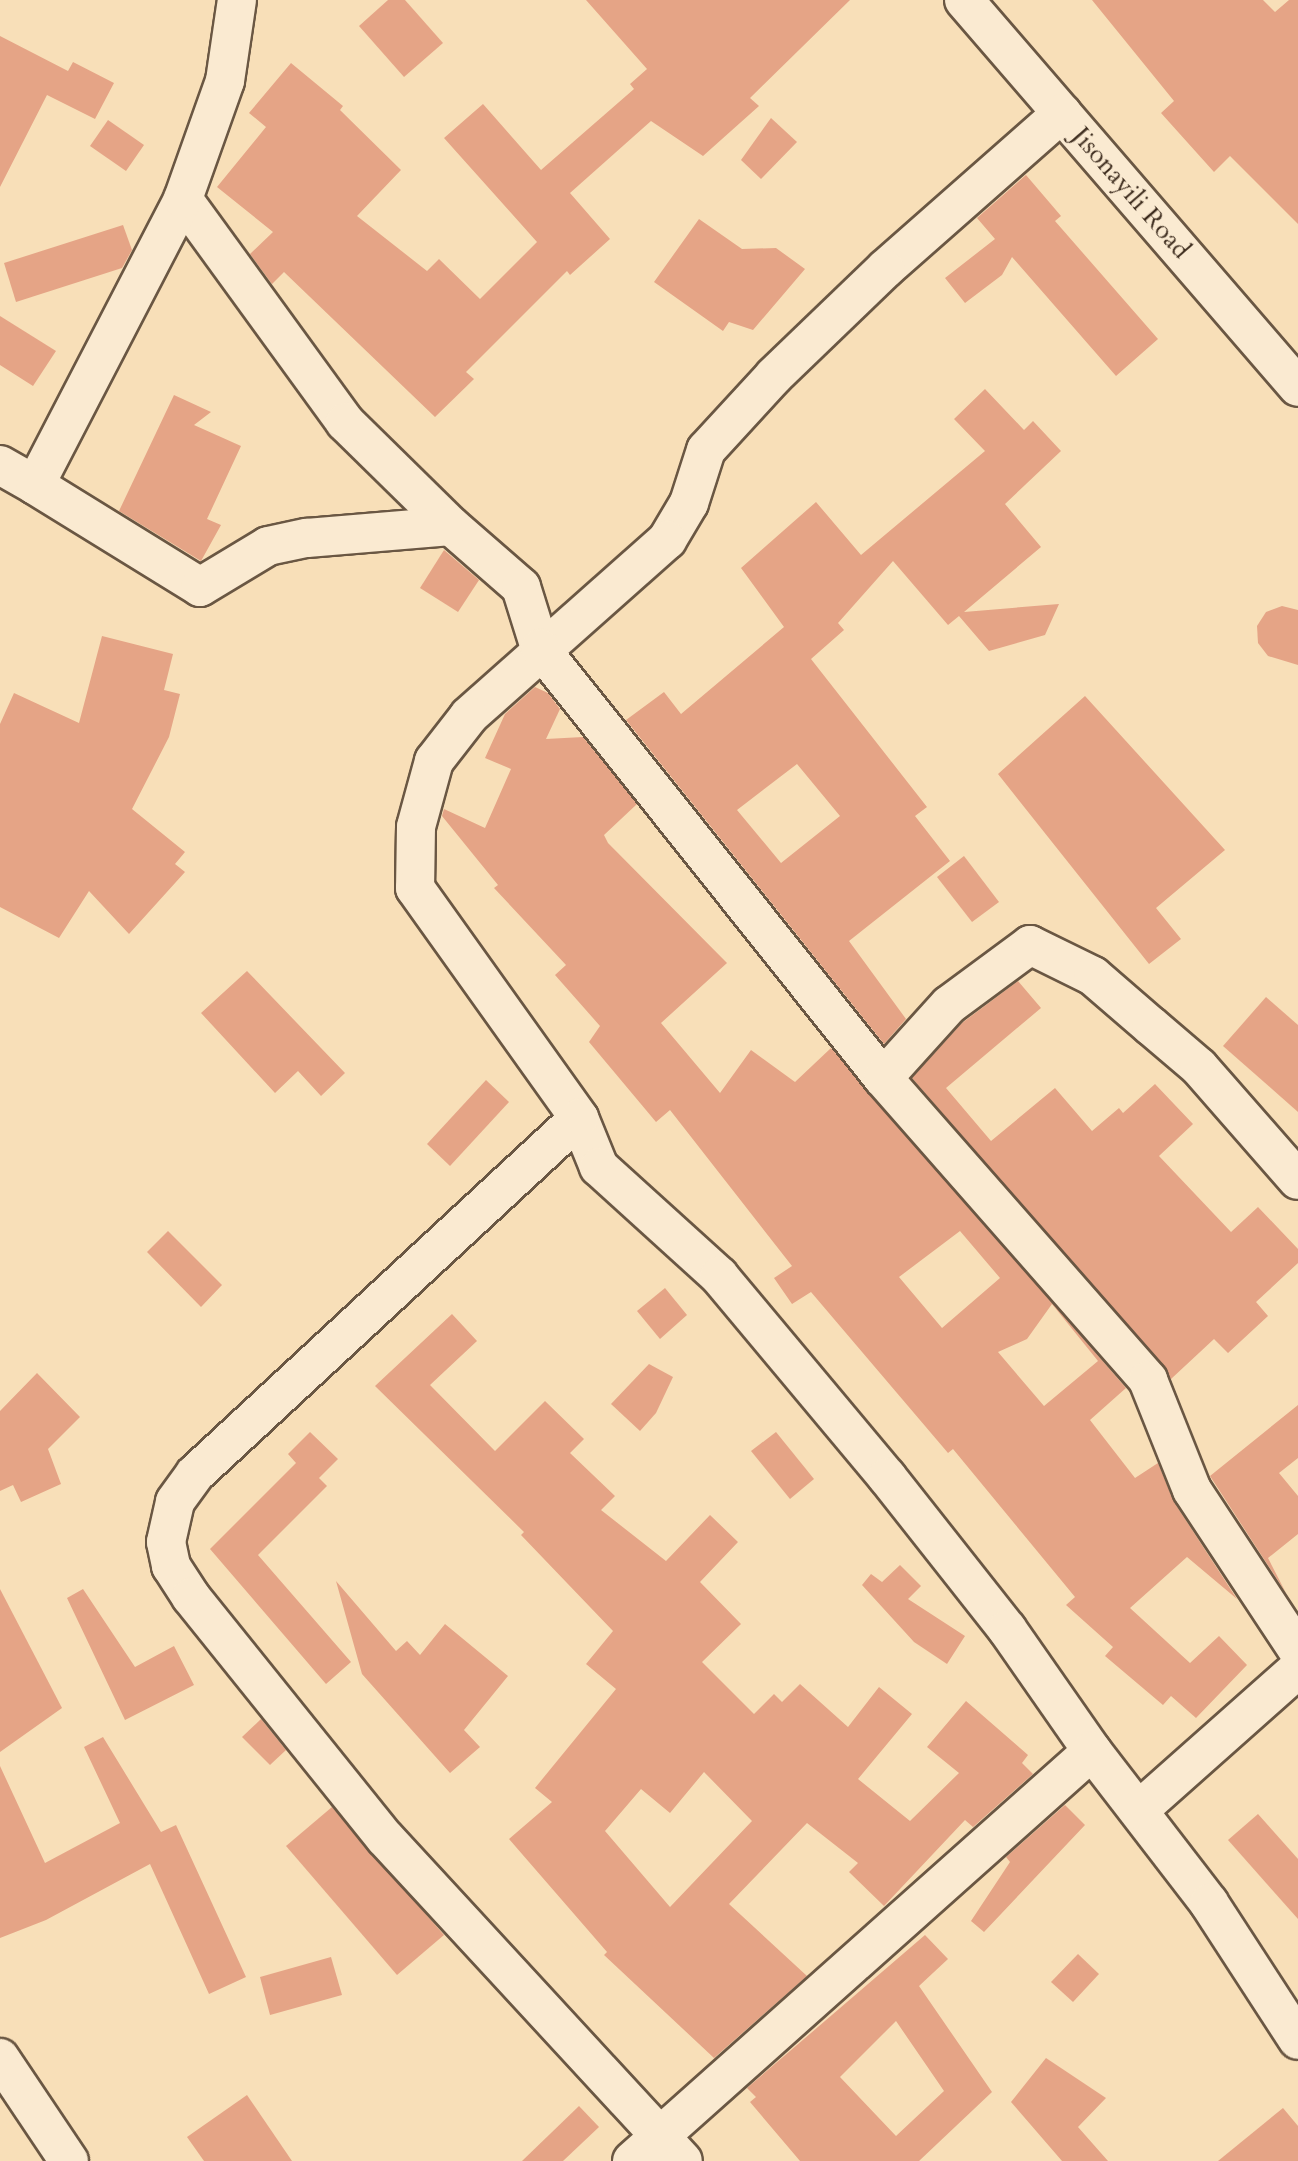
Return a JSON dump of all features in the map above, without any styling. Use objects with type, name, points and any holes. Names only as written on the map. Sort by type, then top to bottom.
[{"type":"street","points":[[35,485],[183,199],[225,81],[237,0]]},
{"type":"street","name":"Jisonayili Road","points":[[964,0],[1298,387]]},
{"type":"street","points":[[1062,113],[885,269],[774,376],[706,450],[689,503],[667,540],[638,571],[540,648],[469,716],[434,761],[416,827],[415,888],[579,1118],[599,1167],[719,1276],[1007,1629],[1092,1751],[1209,1903],[1298,2040]]},
{"type":"street","points":[[183,199],[345,422],[451,526],[521,587],[540,648],[883,1078],[1148,1380],[1192,1490],[1298,1651]]},
{"type":"street","points":[[0,465],[200,587],[268,546],[307,538],[451,526]]},
{"type":"street","points":[[883,1078],[949,1005],[1030,945],[1093,976],[1187,1057],[1298,1180]]},
{"type":"street","points":[[579,1118],[195,1474],[175,1502],[166,1542],[171,1566],[191,1597],[385,1838],[671,2148]]},
{"type":"street","points":[[1139,1810],[1298,1669]]},
{"type":"street","points":[[632,2161],[671,2148],[1092,1751]]},
{"type":"street","points":[[0,2058],[69,2161]]},
{"type":"building","points":[[388,0],[405,0],[443,43],[404,77],[359,26]]},
{"type":"building","points":[[586,0],[850,0],[750,98],[759,106],[703,156],[651,121],[570,193],[610,239],[570,275],[567,271],[466,372],[474,379],[435,417],[284,272],[272,284],[250,254],[273,232],[217,187],[266,127],[249,113],[291,63],[343,106],[340,110],[401,170],[357,216],[427,271],[439,259],[480,299],[537,242],[444,138],[483,104],[541,170],[634,89],[630,84],[647,69]]},
{"type":"building","points":[[1092,0],[1263,0],[1275,12],[1289,0],[1298,0],[1298,224],[1230,156],[1214,172],[1161,113],[1174,101]]},
{"type":"building","points":[[0,36],[68,71],[73,62],[114,83],[95,119],[47,95],[0,187]]},
{"type":"building","points":[[771,118],[797,142],[761,179],[741,160]]},
{"type":"building","points":[[108,120],[144,145],[126,171],[90,146]]},
{"type":"building","points":[[1026,175],[1061,216],[1055,221],[1158,339],[1116,376],[1012,257],[1002,275],[965,303],[945,278],[995,239],[977,218]]},
{"type":"building","points":[[699,219],[742,249],[776,248],[805,269],[753,330],[729,322],[723,331],[654,282]]},
{"type":"building","points":[[123,225],[132,250],[122,268],[16,302],[4,263]]},
{"type":"building","points":[[0,316],[56,351],[33,386],[0,365]]},
{"type":"building","points":[[985,389],[1024,430],[1033,421],[1061,451],[1005,504],[1041,547],[964,612],[1059,604],[1045,635],[989,651],[959,616],[948,625],[893,561],[838,623],[844,630],[811,659],[927,807],[915,816],[950,861],[849,941],[906,1019],[884,1044],[626,720],[664,692],[681,714],[784,627],[741,568],[816,502],[861,555],[985,451],[954,419]],"holes":[[[797,764],[840,816],[781,863],[737,810]]]},
{"type":"building","points":[[174,395],[211,412],[194,425],[241,446],[207,519],[221,525],[201,561],[119,511]]},
{"type":"building","points":[[444,550],[479,580],[458,612],[420,588]]},
{"type":"building","points":[[1282,606],[1298,610],[1298,665],[1268,656],[1258,643],[1257,626],[1266,612]]},
{"type":"building","points":[[102,636],[173,654],[164,690],[180,694],[169,737],[132,809],[185,852],[175,864],[185,872],[129,934],[89,891],[59,938],[0,907],[0,724],[14,693],[79,723]]},
{"type":"building","points":[[535,687],[548,693],[560,709],[546,739],[583,737],[637,804],[604,835],[608,843],[727,963],[661,1023],[720,1093],[751,1050],[795,1082],[831,1048],[1126,1388],[1090,1420],[1135,1478],[1158,1463],[1174,1502],[1237,1599],[1187,1557],[1130,1608],[1190,1663],[1219,1636],[1247,1665],[1196,1718],[1171,1696],[1163,1705],[1105,1656],[1113,1647],[1066,1605],[1075,1597],[953,1449],[948,1453],[811,1292],[792,1304],[774,1278],[792,1266],[670,1110],[656,1122],[589,1042],[600,1026],[555,975],[566,965],[494,888],[498,885],[442,816],[444,809],[485,828],[511,769],[485,758],[505,714]],"holes":[[[960,1231],[1000,1278],[942,1328],[899,1277]],[[1052,1304],[1098,1361],[1044,1406],[998,1352],[1027,1339]]]},
{"type":"building","points":[[1085,696],[1225,850],[1156,908],[1181,939],[1149,964],[998,774]]},
{"type":"building","points":[[964,856],[999,902],[972,922],[937,877]]},
{"type":"building","points":[[247,971],[345,1073],[321,1096],[298,1071],[275,1093],[201,1013]]},
{"type":"building","points":[[1018,981],[1041,1008],[946,1088],[991,1141],[1055,1088],[1092,1131],[1119,1108],[1123,1113],[1155,1084],[1193,1124],[1159,1156],[1231,1232],[1258,1207],[1298,1249],[1298,1263],[1256,1302],[1268,1316],[1228,1353],[1214,1339],[1171,1379],[912,1078],[962,1023]]},
{"type":"building","points":[[1266,997],[1298,1025],[1298,1112],[1223,1046]]},
{"type":"building","points":[[486,1080],[509,1102],[450,1166],[427,1144]]},
{"type":"building","points":[[168,1231],[222,1285],[201,1307],[147,1252]]},
{"type":"building","points":[[665,1288],[687,1315],[660,1339],[637,1311]]},
{"type":"building","points":[[452,1314],[477,1341],[430,1385],[495,1451],[545,1401],[584,1439],[570,1453],[615,1496],[601,1510],[666,1561],[710,1515],[738,1542],[700,1582],[741,1624],[702,1662],[754,1714],[774,1694],[782,1702],[800,1684],[848,1727],[879,1687],[912,1714],[858,1779],[910,1821],[959,1773],[927,1747],[966,1701],[1028,1755],[1022,1763],[1033,1774],[973,1827],[965,1820],[884,1906],[849,1872],[858,1863],[807,1823],[729,1904],[807,1976],[714,2058],[604,1955],[607,1952],[509,1839],[552,1802],[535,1788],[616,1689],[586,1664],[613,1631],[521,1535],[524,1532],[375,1386]],"holes":[[[704,1772],[752,1821],[670,1907],[605,1831],[641,1789],[670,1813]]]},
{"type":"building","points":[[649,1364],[673,1377],[656,1413],[640,1431],[611,1404]]},
{"type":"building","points":[[37,1373],[80,1417],[48,1449],[61,1484],[21,1502],[13,1485],[0,1491],[0,1411]]},
{"type":"building","points":[[1298,1405],[1298,1458],[1279,1473],[1298,1496],[1298,1534],[1268,1558],[1286,1593],[1210,1476]]},
{"type":"building","points":[[310,1432],[338,1459],[319,1478],[327,1486],[258,1555],[351,1662],[326,1684],[210,1549],[296,1463],[288,1454]]},
{"type":"building","points":[[776,1432],[814,1479],[790,1499],[751,1451]]},
{"type":"building","points":[[900,1565],[921,1586],[908,1599],[965,1636],[947,1664],[914,1642],[862,1585],[871,1574],[882,1582]]},
{"type":"building","points":[[336,1581],[396,1651],[407,1641],[420,1655],[445,1624],[508,1676],[464,1730],[480,1747],[450,1773],[362,1674]]},
{"type":"building","points":[[0,1589],[62,1708],[0,1752]]},
{"type":"building","points":[[83,1589],[135,1667],[174,1646],[194,1685],[125,1720],[67,1598]]},
{"type":"building","points":[[261,1719],[286,1750],[270,1765],[242,1737]]},
{"type":"building","points":[[103,1737],[161,1832],[176,1825],[246,1977],[209,1994],[150,1864],[46,1920],[0,1938],[0,1766],[45,1863],[120,1823],[84,1747]]},
{"type":"building","points":[[1065,1805],[1085,1825],[984,1932],[971,1921],[1010,1862],[1006,1857]]},
{"type":"building","points":[[332,1807],[444,1935],[397,1975],[286,1846]]},
{"type":"building","points":[[1258,1814],[1298,1859],[1298,1919],[1228,1840]]},
{"type":"building","points":[[925,1935],[948,1959],[919,1986],[992,2092],[919,2161],[800,2161],[750,2102],[756,2097],[747,2088]],"holes":[[[896,2021],[944,2091],[896,2136],[840,2077]]]},
{"type":"building","points":[[1078,1954],[1099,1974],[1073,2002],[1051,1982]]},
{"type":"building","points":[[331,1957],[342,1995],[270,2015],[260,1977]]},
{"type":"building","points":[[1046,2058],[1106,2098],[1078,2127],[1108,2161],[1062,2161],[1011,2102]]},
{"type":"building","points":[[247,2095],[292,2161],[204,2161],[187,2137]]},
{"type":"building","points":[[579,2106],[599,2127],[563,2161],[522,2161]]},
{"type":"building","points":[[1283,2108],[1298,2126],[1298,2161],[1218,2161]]}]
